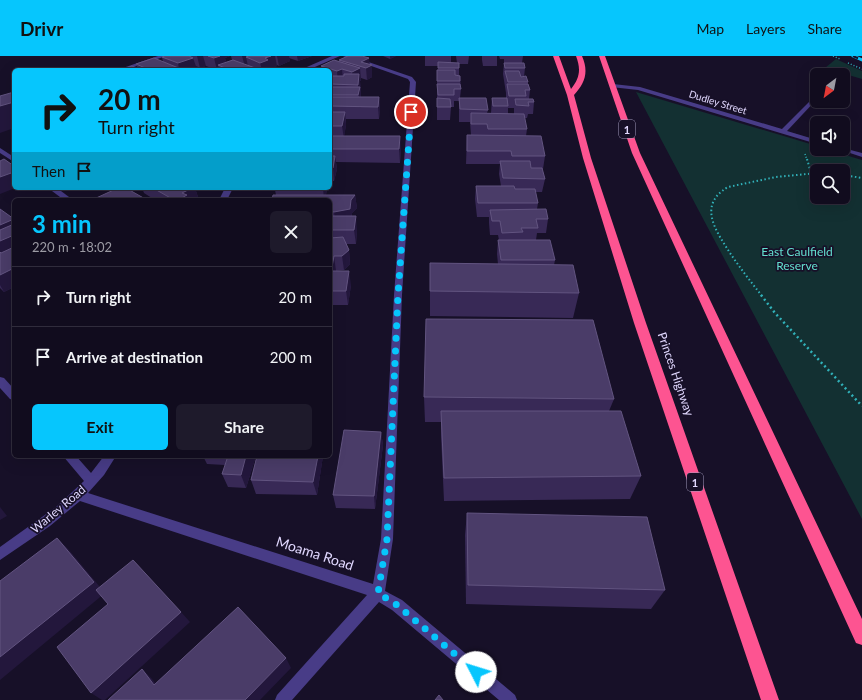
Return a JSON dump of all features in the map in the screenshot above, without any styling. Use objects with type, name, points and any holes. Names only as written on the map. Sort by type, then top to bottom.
[{"type":"highway","name":"Princes Highway","points":[[556,56],[570,95],[587,158],[622,270],[770,700]]},
{"type":"highway","points":[[570,95],[578,86],[583,77],[580,58],[588,60]]},
{"type":"highway","name":"1","points":[[600,59],[613,86],[620,112],[636,153],[862,637]]},
{"type":"street","points":[[126,68],[163,56]]},
{"type":"street","points":[[308,68],[337,56]]},
{"type":"street","points":[[282,700],[378,593],[387,539],[398,295],[413,82],[410,78],[346,56]]},
{"type":"street","name":"Dudley Street","points":[[613,86],[638,88],[810,140]]},
{"type":"street","points":[[783,132],[810,103]]},
{"type":"street","points":[[0,150],[12,159]]},
{"type":"street","points":[[850,152],[862,155]]},
{"type":"street","points":[[55,190],[66,198]]},
{"type":"street","points":[[0,381],[12,394]]},
{"type":"street","points":[[71,458],[91,480]]},
{"type":"street","name":"Warley Road","points":[[0,554],[79,495],[108,458]]},
{"type":"street","name":"Moama Road","points":[[79,495],[318,571],[378,593],[397,605],[510,700]]},
{"type":"path","points":[[810,174],[776,177],[728,187],[721,191],[714,200],[711,216],[716,232],[727,249],[775,313],[862,406]]},
{"type":"path","points":[[850,176],[862,178]]},
{"type":"green space","points":[[836,59],[862,71],[862,79],[850,75],[850,68],[825,68]]},
{"type":"green space","name":"East Caulfield Reserve","points":[[636,92],[810,144],[810,156],[849,156],[862,160],[862,519]]},
{"type":"building","points":[[189,56],[193,58],[178,63],[162,57]]},
{"type":"building","points":[[208,56],[220,56],[214,58]]},
{"type":"building","points":[[271,56],[265,58],[268,60],[260,63],[246,57]]},
{"type":"building","points":[[348,56],[362,56],[369,58],[361,62],[372,65],[366,68],[339,60]]},
{"type":"building","points":[[154,58],[179,68],[145,68],[136,64]]},
{"type":"building","points":[[233,60],[255,68],[225,68],[218,65]]},
{"type":"building","points":[[334,60],[360,68],[352,72],[342,69],[337,71],[332,69],[332,68],[321,66]]},
{"type":"building","points":[[438,62],[459,63],[459,68],[438,68]]},
{"type":"building","points":[[504,63],[524,63],[525,68],[505,68]]},
{"type":"building","points":[[437,70],[455,70],[455,75],[460,76],[460,81],[437,81]]},
{"type":"building","points":[[505,71],[519,71],[521,77],[526,76],[528,82],[508,82]]},
{"type":"building","points":[[344,74],[359,74],[358,85],[332,84],[332,76],[344,76]]},
{"type":"building","points":[[437,84],[460,84],[461,89],[454,89],[454,95],[438,95]]},
{"type":"building","points":[[507,84],[528,84],[530,90],[525,90],[526,96],[509,96]]},
{"type":"building","points":[[332,87],[360,87],[358,95],[332,95]]},
{"type":"building","points":[[12,93],[12,103],[0,106],[0,96]]},
{"type":"building","points":[[332,97],[379,97],[378,107],[332,106]]},
{"type":"building","points":[[437,98],[450,99],[451,107],[437,107]]},
{"type":"building","points":[[459,98],[486,98],[488,110],[460,109]]},
{"type":"building","points":[[492,98],[507,98],[508,106],[493,106]]},
{"type":"building","points":[[515,99],[533,99],[534,102],[528,102],[529,106],[516,105]]},
{"type":"building","points":[[332,112],[345,112],[342,126],[332,126]]},
{"type":"building","points":[[471,113],[524,114],[527,129],[488,129],[487,124],[471,124]]},
{"type":"building","points":[[467,135],[541,136],[545,156],[512,156],[511,151],[467,151]]},
{"type":"building","points":[[332,136],[400,136],[399,149],[332,149]]},
{"type":"building","points":[[332,156],[335,156],[333,168]]},
{"type":"building","points":[[4,159],[12,165],[12,173],[0,177],[0,161]]},
{"type":"building","points":[[500,161],[530,161],[531,168],[542,168],[545,179],[503,178]]},
{"type":"building","points":[[476,186],[514,186],[515,189],[535,189],[538,203],[478,203]]},
{"type":"building","points":[[114,190],[130,190],[144,198],[96,198]]},
{"type":"building","points":[[156,190],[188,190],[182,193],[187,195],[182,198],[170,198]]},
{"type":"building","points":[[273,195],[355,195],[351,200],[350,209],[334,212],[332,212],[332,198],[272,198]]},
{"type":"building","points":[[0,209],[12,218],[12,220],[0,225]]},
{"type":"building","points":[[546,209],[548,219],[536,219],[538,228],[521,228],[523,232],[502,233],[500,221],[492,221],[490,210]]},
{"type":"building","points":[[332,216],[356,216],[354,230],[332,230]]},
{"type":"building","points":[[12,225],[12,236],[0,241],[0,230]]},
{"type":"building","points":[[343,237],[349,250],[342,256],[334,256],[332,267],[332,238]]},
{"type":"building","points":[[498,240],[550,240],[555,260],[501,260]]},
{"type":"building","points":[[12,248],[12,269],[0,275],[0,252],[1,253]]},
{"type":"building","points":[[430,263],[573,265],[579,293],[430,291]]},
{"type":"building","points":[[332,271],[349,271],[346,291],[332,291]]},
{"type":"building","points":[[426,319],[593,320],[614,399],[424,397]]},
{"type":"building","points":[[441,411],[621,411],[641,476],[444,478]]},
{"type":"building","points":[[344,430],[381,432],[374,496],[333,495]]},
{"type":"building","points":[[227,458],[245,458],[241,475],[222,474]]},
{"type":"building","points":[[256,458],[318,458],[313,482],[251,480]]},
{"type":"building","points":[[467,513],[647,517],[665,590],[468,585]]},
{"type":"building","points":[[57,538],[94,582],[0,657],[0,581]]},
{"type":"building","points":[[133,560],[181,612],[91,693],[57,647],[108,604],[96,590]]},
{"type":"building","points":[[238,607],[286,658],[245,700],[108,700],[142,669],[154,685]]},
{"type":"building","points":[[439,695],[443,700],[435,700]]},
{"type":"railway","points":[[853,56],[862,60]]},
{"type":"route","points":[[411,112],[398,295],[387,539],[378,593],[397,605],[476,672]]}]
